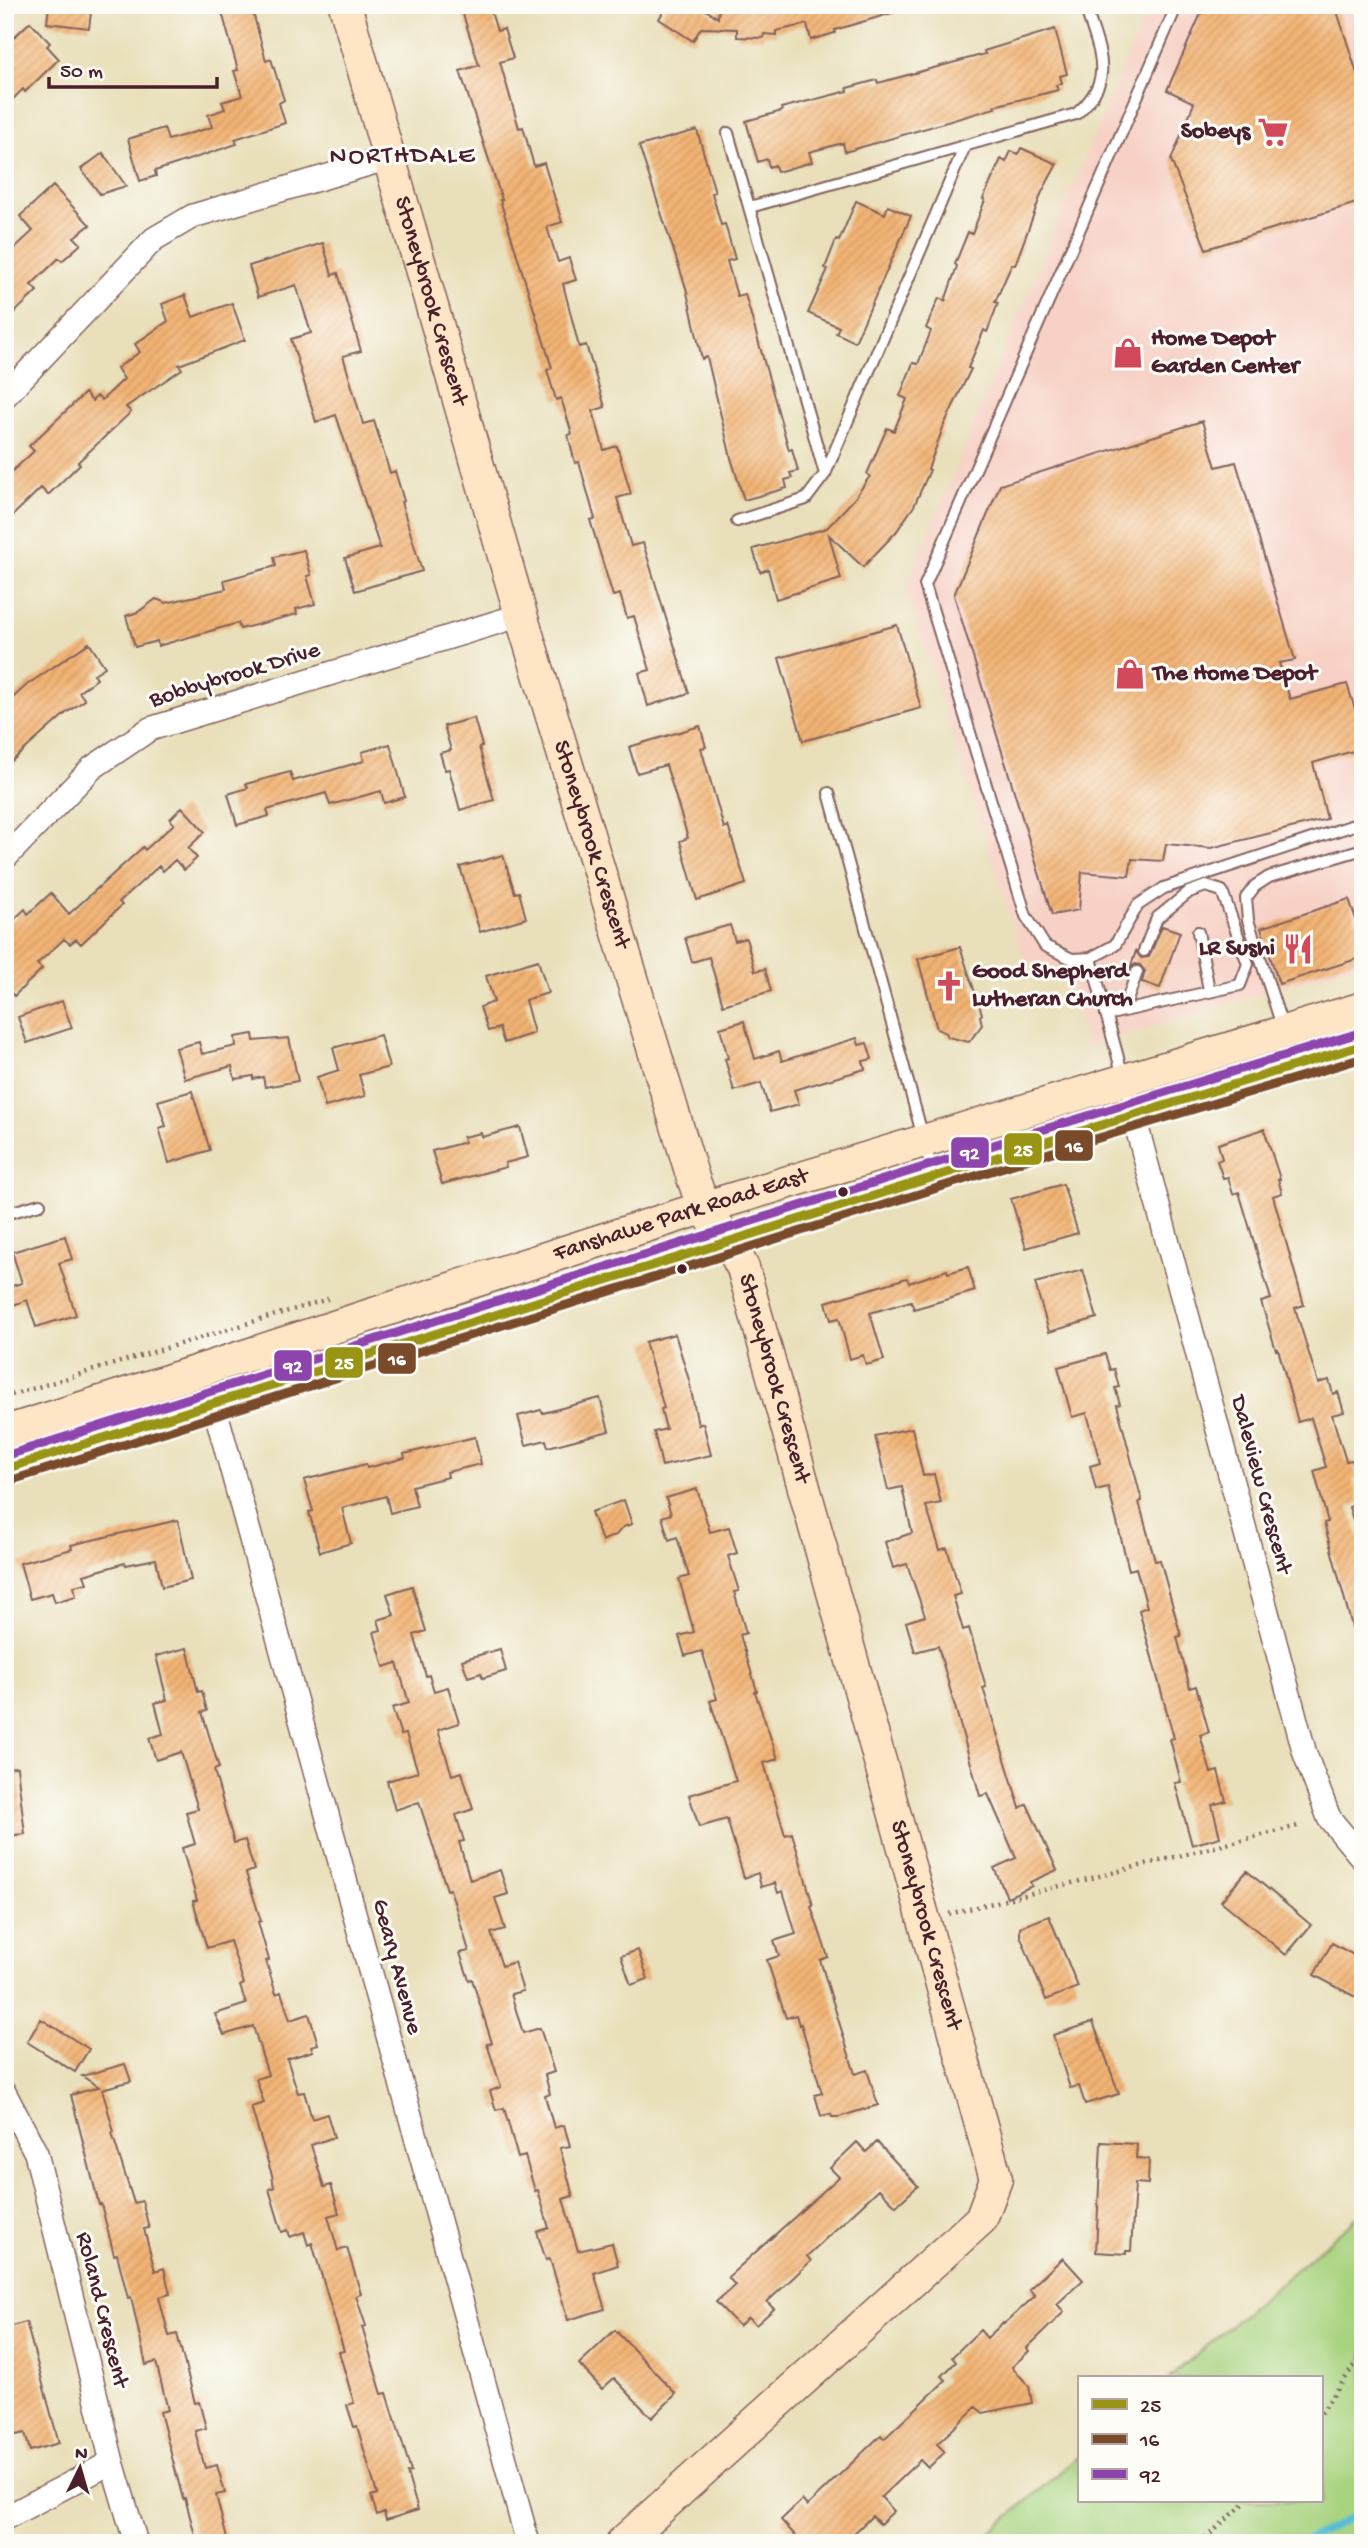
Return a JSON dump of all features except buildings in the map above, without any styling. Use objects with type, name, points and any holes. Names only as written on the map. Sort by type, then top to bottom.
[{"type":"main road","name":"Stoneybrook Crescent","points":[[345,5],[521,615],[677,1128],[704,1208],[728,1241],[743,1268],[996,2179],[981,2219],[622,2543]]},
{"type":"main road","name":"Fanshawe Park Road East","points":[[5,1432],[202,1372],[704,1208],[1124,1083],[1363,1008]]},
{"type":"main road","name":"Fanshawe Park Road East","points":[[5,1469],[1133,1113],[1363,1045]]},
{"type":"street","points":[[5,396],[154,239],[193,216],[389,158]]},
{"type":"street","name":"Bobbybrook Drive","points":[[5,858],[92,768],[150,729],[521,615]]},
{"type":"street","name":"Daleview Crescent","points":[[1133,1113],[1305,1754],[1329,1818],[1363,1859]]},
{"type":"street","name":"Geary Avenue","points":[[214,1405],[528,2543]]},
{"type":"street","name":"Roland Crescent","points":[[5,2094],[36,2153],[112,2462],[136,2543]]},
{"type":"street","points":[[5,2518],[112,2462]]},
{"type":"lane","points":[[750,207],[1076,114],[1091,101],[1101,85],[1102,69],[1085,5]]},
{"type":"lane","points":[[1177,5],[925,585],[1026,916],[1045,946],[1072,959],[1091,957],[1115,945],[1138,905],[1164,888],[1363,822]]},
{"type":"lane","points":[[728,133],[825,474]]},
{"type":"lane","points":[[737,520],[806,499],[825,474],[965,146]]},
{"type":"lane","points":[[829,793],[933,1177]]},
{"type":"lane","points":[[1284,1033],[1248,920],[1246,898],[1255,886],[1269,877],[1363,849]]},
{"type":"lane","points":[[1106,1015],[1240,985],[1248,964],[1222,891],[1206,886],[1189,892],[1157,918],[1144,951]]},
{"type":"lane","points":[[1198,933],[1209,990]]},
{"type":"lane","points":[[1091,957],[1133,1113]]},
{"type":"lane","points":[[1124,1009],[1137,972]]},
{"type":"lane","points":[[5,1214],[40,1204]]},
{"type":"path","points":[[949,1914],[1298,1826]]},
{"type":"path","points":[[1322,2412],[1363,2353]]},
{"type":"path","points":[[1200,2543],[1246,2502]]},
{"type":"shaded area","points":[[1150,5],[1363,5],[1363,962],[1087,1047],[1071,985],[1023,958],[906,588]]},
{"type":"green space","points":[[1363,2215],[1363,2543],[978,2543],[1078,2457],[1078,2502],[1322,2502],[1322,2376],[1171,2376],[1356,2218]]},
{"type":"waterway","points":[[1301,2543],[1363,2509]]},
{"type":"transit line","name":"92","points":[[5,1456],[1019,1137],[1359,1033]]},
{"type":"transit line","name":"25","points":[[5,1469],[1363,1045]]},
{"type":"transit line","name":"16","points":[[9,1481],[1026,1160],[1363,1058]]},
{"type":"place","name":"Sobeys","points":[[1273,132]]},
{"type":"place","name":"Home Depot Garden Center","points":[[1128,353]]},
{"type":"place","name":"The Home Depot","points":[[1130,674]]},
{"type":"place","name":"LR Sushi","points":[[1298,949]]},
{"type":"place","name":"Good Shepherd Lutheran Church","points":[[949,986]]},
{"type":"district","name":"NORTHDALE","points":[[403,157]]}]
